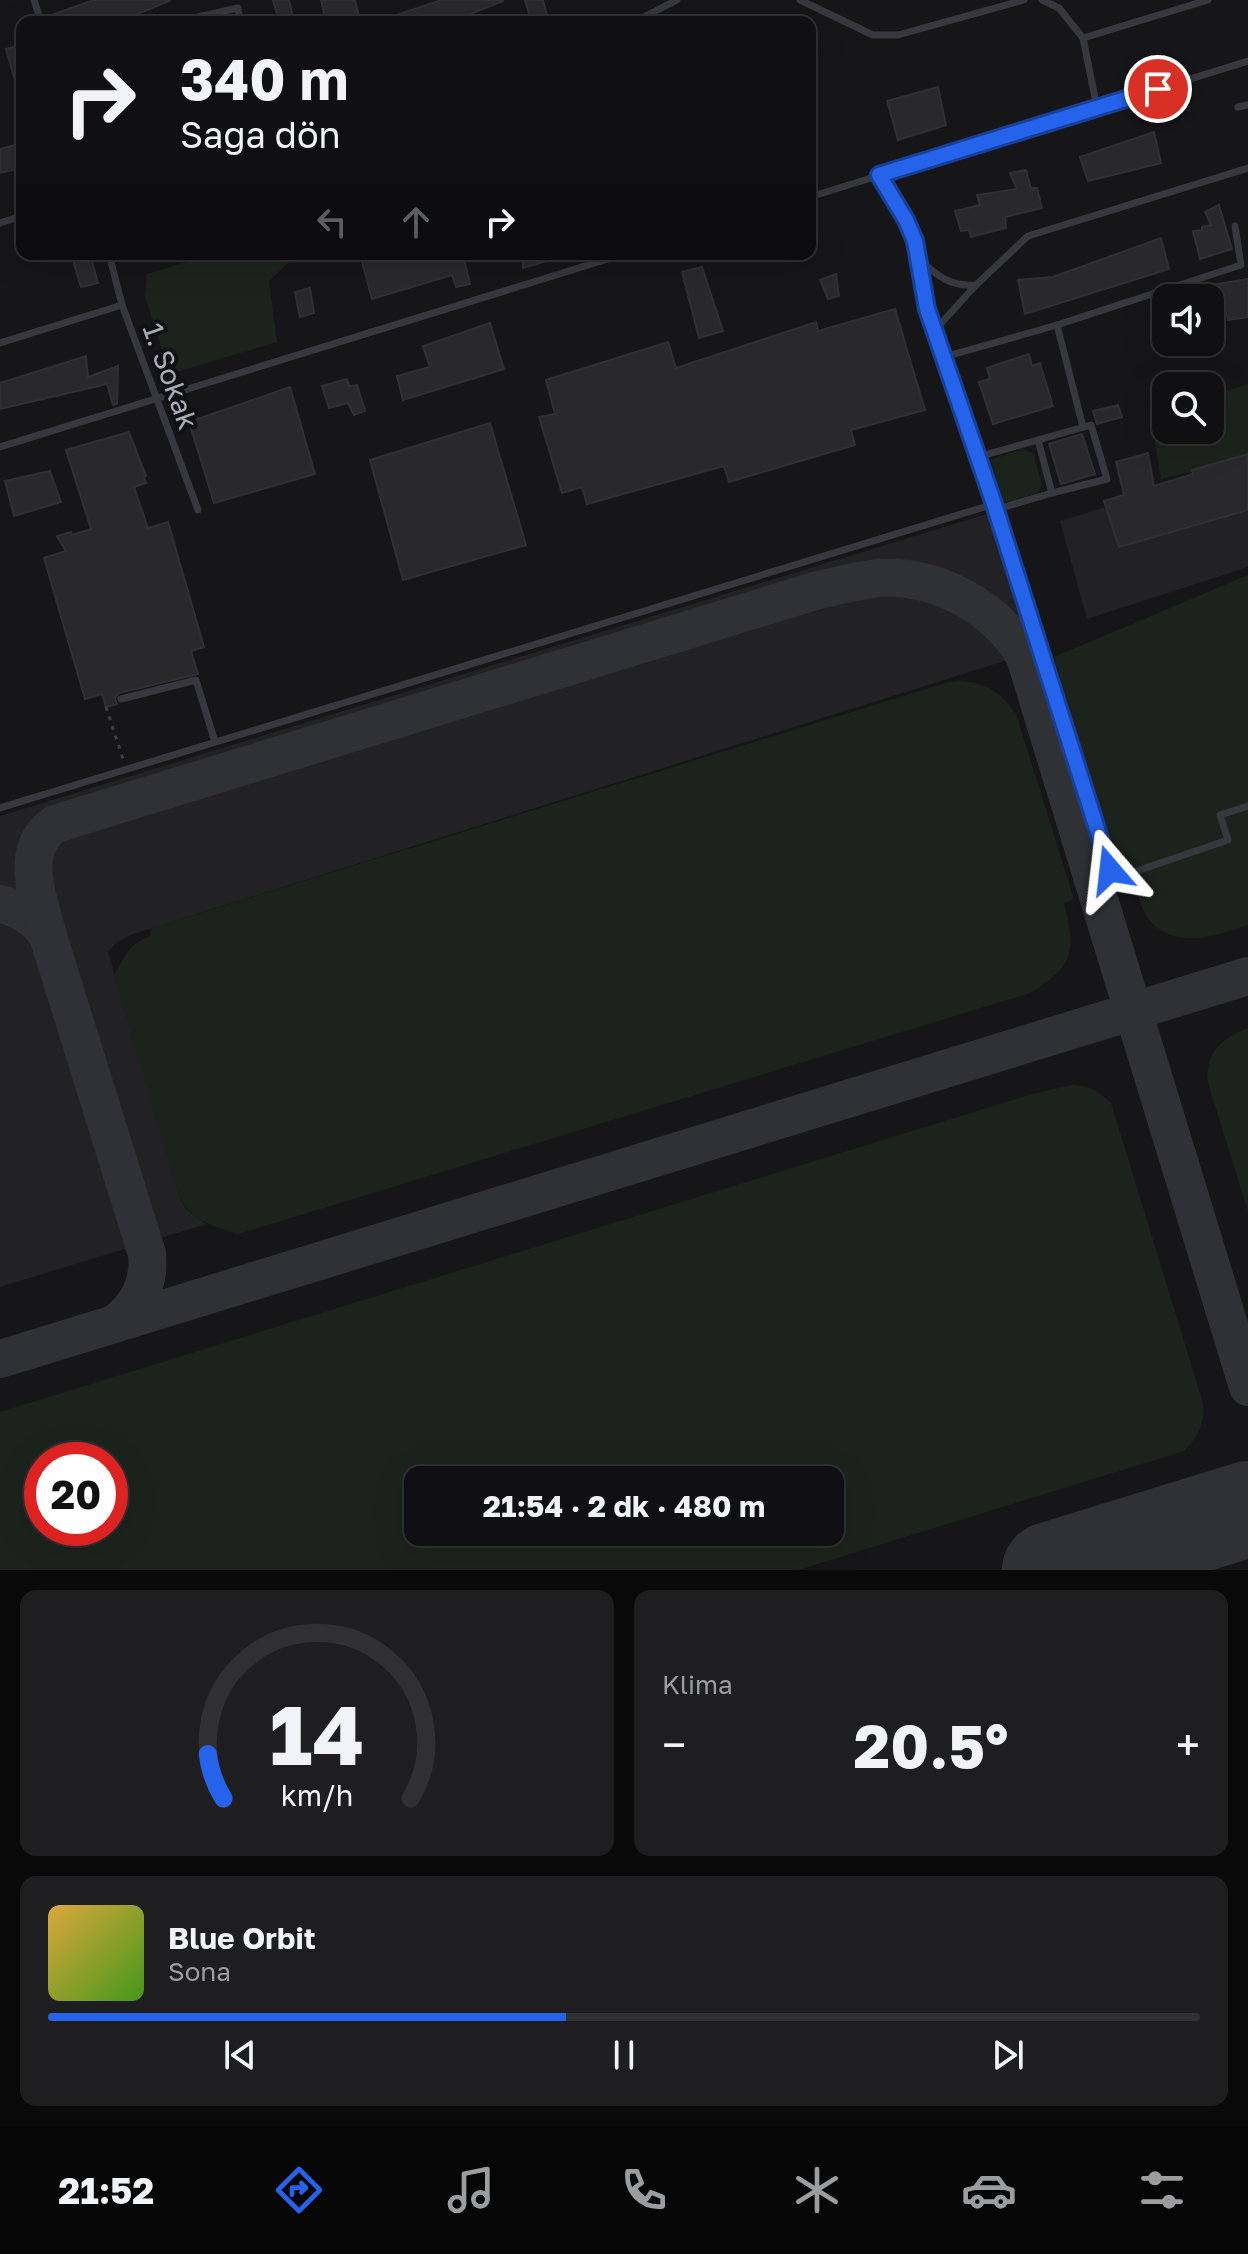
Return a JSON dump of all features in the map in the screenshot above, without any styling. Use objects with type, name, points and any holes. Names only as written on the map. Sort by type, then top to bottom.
[{"type":"lane","points":[[646,16],[677,0]]},
{"type":"lane","points":[[800,0],[873,35],[898,35],[1024,0]]},
{"type":"lane","points":[[822,10],[827,0]]},
{"type":"lane","points":[[1042,0],[1059,8],[1083,38],[1097,108]]},
{"type":"lane","points":[[1083,38],[1208,0]]},
{"type":"lane","points":[[203,16],[238,8],[239,16]]},
{"type":"lane","points":[[816,195],[1248,61]]},
{"type":"lane","points":[[1238,107],[1248,105]]},
{"type":"lane","points":[[935,330],[976,285],[1028,236],[1248,168]]},
{"type":"lane","points":[[879,175],[915,241],[927,309],[994,504],[1110,870],[1116,878],[1228,840],[1220,815],[1248,806]]},
{"type":"lane","points":[[944,357],[1057,325],[1241,265],[1235,226]]},
{"type":"lane","points":[[918,258],[948,281],[962,286],[976,285]]},
{"type":"lane","name":"1. Sokak","points":[[111,260],[122,305],[198,510]]},
{"type":"lane","points":[[0,447],[605,260]]},
{"type":"lane","points":[[0,343],[122,305]]},
{"type":"lane","points":[[1057,325],[1083,427]]},
{"type":"lane","points":[[0,808],[994,504],[1004,507],[1107,479],[1091,425],[978,457]]},
{"type":"lane","points":[[1038,440],[1052,493]]},
{"type":"lane","points":[[121,699],[196,680],[215,742]]},
{"type":"path","points":[[106,707],[127,769]]},
{"type":"shaded area","points":[[193,260],[292,260],[269,281],[277,342],[170,374],[145,296],[147,274]]},
{"type":"shaded area","points":[[1248,384],[1248,459],[1161,479],[1155,444],[1224,444],[1224,392]]},
{"type":"shaded area","points":[[1022,449],[1033,453],[1042,484],[1037,493],[1004,503],[991,460]]},
{"type":"shaded area","points":[[1248,464],[1248,567],[1087,619],[1060,521]]},
{"type":"shaded area","points":[[1006,508],[1046,648],[130,935],[115,944],[108,952],[180,1198],[186,1209],[206,1224],[0,1287],[0,816]]},
{"type":"shaded area","points":[[1248,575],[1248,925],[1199,938],[1174,936],[1152,923],[1144,912],[1131,870],[1116,869],[1054,657]]},
{"type":"shaded area","points":[[963,681],[994,691],[1016,714],[1074,899],[1064,903],[1070,934],[1068,956],[1063,966],[1045,983],[1030,993],[238,1234],[204,1222],[185,1206],[180,1198],[114,976],[128,952],[150,936],[152,928],[949,682]]},
{"type":"shaded area","points":[[1248,1028],[1248,1211],[1208,1083],[1208,1073],[1209,1063],[1217,1048],[1230,1036]]},
{"type":"shaded area","points":[[1077,1085],[1093,1090],[1111,1103],[1202,1400],[1203,1415],[1194,1440],[1184,1451],[798,1570],[0,1570],[0,1412],[1029,1095]]},
{"type":"building","points":[[94,0],[171,0],[133,16],[49,16]]},
{"type":"building","points":[[273,0],[289,0],[293,16],[277,16]]},
{"type":"building","points":[[321,0],[355,0],[359,16],[325,16]]},
{"type":"building","points":[[441,0],[503,0],[467,16],[394,16]]},
{"type":"building","points":[[525,0],[543,0],[547,15],[530,16]]},
{"type":"building","points":[[16,46],[16,84],[6,49]]},
{"type":"building","points":[[938,87],[946,125],[898,140],[887,101]]},
{"type":"building","points":[[1154,132],[1161,163],[1088,181],[1080,157]]},
{"type":"building","points":[[16,145],[16,169],[0,173],[0,149]]},
{"type":"building","points":[[1026,170],[1031,188],[1037,188],[1042,208],[1005,217],[1006,228],[971,237],[969,230],[961,231],[955,211],[980,205],[977,195],[1017,189],[1010,173]]},
{"type":"building","points":[[1219,205],[1232,249],[1200,259],[1193,231],[1211,225],[1205,212]]},
{"type":"building","points":[[1161,238],[1169,269],[1025,314],[1018,280],[1053,277]]},
{"type":"building","points":[[73,260],[92,260],[98,283],[81,287]]},
{"type":"building","points":[[362,260],[464,260],[470,284],[456,287],[452,275],[372,299]]},
{"type":"building","points":[[522,260],[550,260],[523,268]]},
{"type":"building","points":[[702,267],[723,331],[699,338],[682,272]]},
{"type":"building","points":[[836,274],[839,296],[828,299],[820,280]]},
{"type":"building","points":[[1248,279],[1248,317],[1228,320],[1224,307],[1224,284],[1217,284]]},
{"type":"building","points":[[310,288],[314,313],[300,317],[295,292]]},
{"type":"building","points":[[895,309],[925,410],[851,430],[855,445],[729,482],[724,466],[587,504],[582,487],[562,493],[539,417],[555,414],[546,380],[668,342],[676,368],[816,322],[818,331]]},
{"type":"building","points":[[490,323],[504,369],[403,400],[397,376],[430,367],[423,346]]},
{"type":"building","points":[[1029,354],[1032,366],[1040,363],[1053,406],[993,424],[979,382],[990,379],[987,368]]},
{"type":"building","points":[[86,356],[88,377],[118,366],[117,404],[113,405],[107,384],[0,409],[0,383]]},
{"type":"building","points":[[347,379],[349,386],[357,385],[365,411],[354,415],[348,403],[329,408],[322,386]]},
{"type":"building","points":[[290,387],[315,474],[214,503],[189,422]]},
{"type":"building","points":[[1118,405],[1122,417],[1097,424],[1093,411]]},
{"type":"building","points":[[490,423],[526,545],[403,580],[370,460]]},
{"type":"building","points":[[129,432],[146,476],[146,483],[134,487],[148,528],[168,522],[204,647],[191,651],[198,674],[119,693],[115,698],[117,704],[106,707],[102,694],[85,699],[44,558],[66,551],[57,536],[91,529],[66,450]]},
{"type":"building","points":[[1082,434],[1095,474],[1061,484],[1049,444]]},
{"type":"building","points":[[1148,453],[1154,486],[1193,474],[1192,470],[1248,454],[1248,510],[1119,547],[1104,501],[1124,495],[1116,462]]},
{"type":"building","points":[[50,471],[61,502],[14,516],[5,481]]},
{"type":"taxiway","points":[[48,936],[36,892],[34,861],[43,835],[55,824],[818,590],[879,578],[900,578],[943,588],[981,609],[998,623],[1025,657],[1248,1387]]},
{"type":"taxiway","points":[[0,904],[27,915],[48,936],[147,1254],[141,1294],[130,1310],[114,1324]]},
{"type":"taxiway","points":[[0,1359],[1248,976]]},
{"type":"taxiway","points":[[1234,1514],[1248,1498]]},
{"type":"runway","points":[[1050,1570],[1248,1509]]},
{"type":"route","points":[[1110,870],[994,504],[927,309],[915,241],[879,175],[1158,89]]}]
